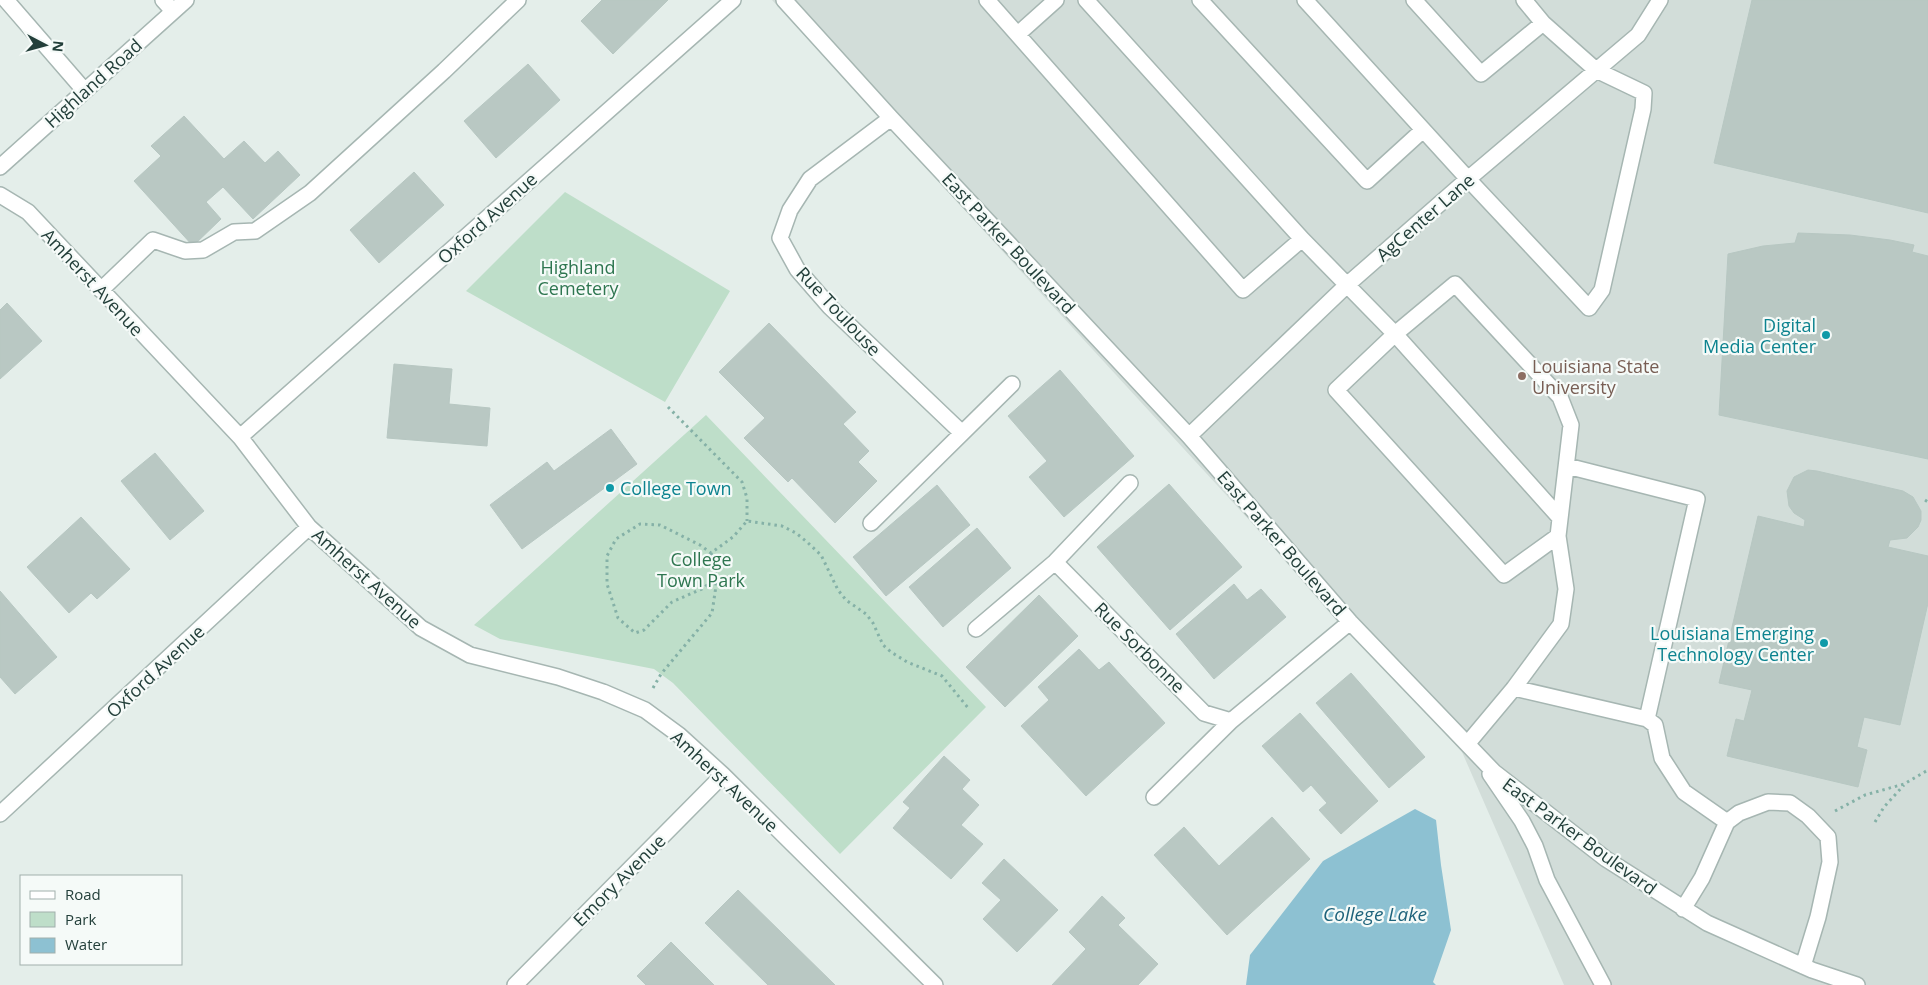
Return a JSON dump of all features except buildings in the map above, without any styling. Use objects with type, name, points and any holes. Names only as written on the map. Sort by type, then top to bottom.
[{"type":"street","points":[[6,0],[84,90]]},
{"type":"street","name":"Highland Road","points":[[0,167],[84,90],[168,6],[186,0]]},
{"type":"street","points":[[101,290],[154,240],[185,251],[204,250],[234,232],[255,231],[310,193],[444,72],[518,0]]},
{"type":"street","name":"Oxford Avenue","points":[[240,436],[734,0]]},
{"type":"street","name":"East Parker Boulevard","points":[[784,0],[891,118],[1189,436],[1350,622],[1468,742],[1494,772],[1606,859],[1683,909],[1707,923],[1803,966],[1857,985]]},
{"type":"street","points":[[988,0],[1243,290],[1302,239]]},
{"type":"street","points":[[1018,34],[1056,0]]},
{"type":"street","points":[[1086,0],[1302,239],[1395,334],[1560,518]]},
{"type":"street","points":[[1200,0],[1367,181],[1423,130]]},
{"type":"street","points":[[1306,0],[1468,180],[1589,308],[1602,290],[1643,109],[1644,93],[1596,70],[1543,23],[1524,0]]},
{"type":"street","points":[[1414,0],[1481,74],[1543,23]]},
{"type":"street","name":"AgCenter Lane","points":[[1189,436],[1348,284],[1638,35],[1660,0]]},
{"type":"street","name":"Rue Toulouse","points":[[891,118],[810,179],[790,210],[780,238],[797,269],[830,307],[962,433]]},
{"type":"street","name":"Amherst Avenue","points":[[0,195],[28,212],[240,436],[309,527],[421,628],[470,655],[558,677],[603,692],[645,710],[679,736],[723,775],[935,985]]},
{"type":"street","points":[[1558,536],[1504,575],[1336,390],[1395,334],[1454,284],[1560,397],[1571,425],[1558,536],[1566,589],[1561,624],[1514,688],[1468,742],[1522,821],[1547,880],[1603,985]]},
{"type":"street","points":[[871,523],[1012,384]]},
{"type":"street","points":[[1567,466],[1697,499],[1647,719]]},
{"type":"street","points":[[976,629],[1055,562],[1130,483]]},
{"type":"street","name":"Oxford Avenue","points":[[0,814],[309,527]]},
{"type":"street","name":"Rue Sorbonne","points":[[1055,562],[1204,713],[1231,721]]},
{"type":"street","points":[[1154,797],[1231,721],[1350,622]]},
{"type":"street","points":[[1514,688],[1647,719],[1655,724],[1662,758],[1684,792],[1727,822]]},
{"type":"street","name":"Emory Avenue","points":[[515,985],[723,775]]},
{"type":"street","points":[[1683,909],[1702,878],[1727,822],[1739,813],[1768,802],[1790,803],[1808,816],[1828,837],[1830,862],[1818,917],[1803,966]]},
{"type":"path","points":[[668,406],[742,482],[747,498],[747,521],[733,537],[711,553]]},
{"type":"path","points":[[747,521],[782,526],[796,533],[807,542],[822,555],[846,600],[866,614],[874,623],[883,645],[907,662],[942,676],[969,708]]},
{"type":"path","points":[[645,710],[652,690],[661,674],[712,613],[716,586],[716,566],[711,553],[700,545],[660,525],[640,524],[616,539],[607,556],[607,584],[618,618],[635,633],[644,630],[672,602],[704,588],[715,577]]},
{"type":"path","points":[[1832,812],[1865,795],[1904,784],[1928,770]]},
{"type":"path","points":[[1875,822],[1884,807],[1904,784]]},
{"type":"shaded area","name":"Louisiana State University","points":[[772,0],[1928,0],[1928,985],[1564,985],[1462,752]]},
{"type":"green space","name":"Highland Cemetery","points":[[565,192],[730,291],[665,402],[466,291]]},
{"type":"green space","name":"College Town Park","points":[[706,415],[986,707],[840,854],[673,683],[654,669],[500,639],[474,625]]},
{"type":"water","name":"College Lake","points":[[1415,809],[1436,820],[1451,930],[1433,982],[1436,985],[1246,985],[1250,955],[1323,861]]},
{"type":"place","name":"Digital Media Center","points":[[1826,335]]},
{"type":"place","name":"Louisiana State University","points":[[1522,376]]},
{"type":"place","name":"College Town","points":[[610,488]]},
{"type":"place","name":"Louisiana Emerging Technology Center","points":[[1824,643]]}]
